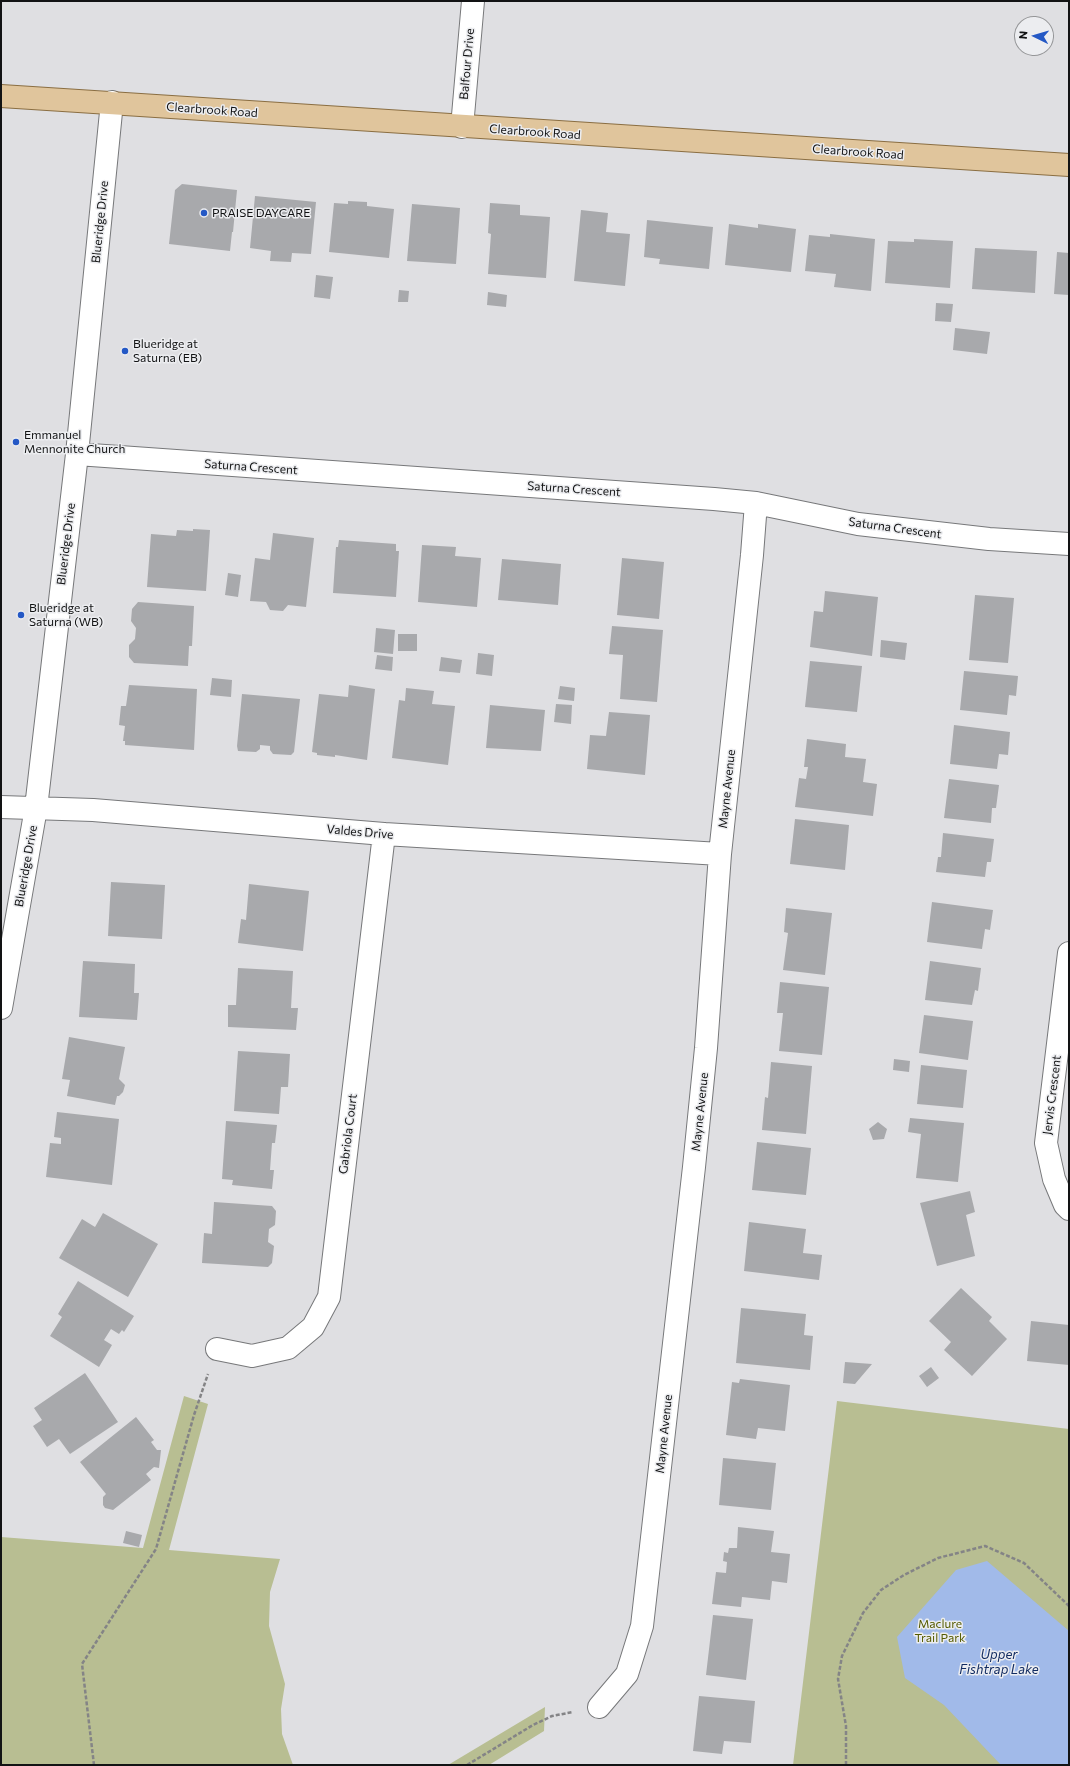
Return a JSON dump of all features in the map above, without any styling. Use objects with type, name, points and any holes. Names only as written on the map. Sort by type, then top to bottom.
[{"type":"main road","name":"Clearbrook Road","points":[[1,96],[112,102],[462,127],[1069,165]]},
{"type":"street","name":"Balfour Drive","points":[[462,127],[473,1]]},
{"type":"street","name":"Blueridge Drive","points":[[1,1008],[36,808],[77,454],[112,102]]},
{"type":"street","name":"Saturna Crescent","points":[[77,454],[756,503],[858,524],[989,540],[1069,544]]},
{"type":"street","name":"Mayne Avenue","points":[[599,1707],[627,1674],[642,1626],[694,1168],[706,1048],[720,854],[752,555],[756,503]]},
{"type":"street","name":"Valdes Drive","points":[[1,806],[93,810],[384,834],[720,854]]},
{"type":"street","name":"Gabriola Court","points":[[218,1350],[252,1356],[288,1348],[313,1327],[329,1297],[384,834]]},
{"type":"street","name":"Jervis Crescent","points":[[1069,953],[1046,1143],[1054,1179],[1065,1205],[1069,1209]]},
{"type":"path","points":[[94,1765],[82,1664],[156,1549],[194,1415],[218,1350]]},
{"type":"path","points":[[846,1765],[846,1726],[838,1679],[842,1656],[863,1613],[881,1590],[904,1575],[938,1558],[984,1546],[1024,1563],[1069,1606]]},
{"type":"path","points":[[467,1765],[533,1725],[552,1716],[599,1707]]},
{"type":"green space","points":[[184,1396],[208,1404],[169,1550],[280,1559],[270,1592],[269,1626],[285,1684],[281,1709],[282,1734],[293,1765],[1,1765],[1,1537],[143,1548]]},
{"type":"green space","name":"Maclure Trail Park","points":[[837,1401],[1069,1429],[1069,1765],[793,1765]]},
{"type":"green space","points":[[545,1707],[544,1731],[489,1765],[448,1765]]},
{"type":"water","name":"Upper Fishtrap Lake","points":[[987,1561],[1069,1631],[1069,1765],[1001,1765],[944,1705],[905,1678],[897,1637],[956,1570]]},
{"type":"building","name":"PRAISE DAYCARE","points":[[182,184],[237,190],[230,251],[169,244],[175,190]]},
{"type":"building","points":[[255,196],[316,202],[311,254],[292,253],[291,262],[270,261],[271,251],[250,248]]},
{"type":"building","points":[[348,201],[367,202],[367,206],[394,209],[389,258],[329,252],[334,203],[348,204]]},
{"type":"building","points":[[490,203],[520,205],[520,215],[550,217],[546,278],[488,274],[491,234],[488,233]]},
{"type":"building","points":[[412,204],[460,208],[456,264],[407,261]]},
{"type":"building","points":[[581,210],[608,213],[606,232],[630,234],[625,286],[574,281]]},
{"type":"building","points":[[647,220],[713,227],[709,269],[659,264],[660,259],[644,257]]},
{"type":"building","points":[[729,224],[758,228],[758,224],[796,229],[791,272],[725,265]]},
{"type":"building","points":[[830,234],[875,239],[871,291],[834,287],[836,274],[805,271],[809,235],[830,237]]},
{"type":"building","points":[[914,239],[953,241],[950,288],[885,283],[888,241],[914,242]]},
{"type":"building","points":[[975,248],[1037,251],[1035,293],[972,289]]},
{"type":"building","points":[[1057,252],[1069,253],[1069,295],[1054,294]]},
{"type":"building","points":[[316,275],[333,277],[330,299],[314,297]]},
{"type":"building","points":[[399,290],[409,291],[408,302],[398,302]]},
{"type":"building","points":[[488,292],[507,295],[506,307],[487,305]]},
{"type":"building","points":[[936,303],[953,304],[951,322],[935,321]]},
{"type":"building","points":[[955,328],[990,332],[987,354],[953,350]]},
{"type":"building","points":[[193,529],[210,530],[206,591],[147,587],[151,534],[176,536],[177,530],[193,531]]},
{"type":"building","points":[[273,533],[314,538],[306,607],[288,605],[283,611],[270,610],[266,602],[250,601],[255,558],[270,560]]},
{"type":"building","points":[[339,540],[396,544],[396,551],[399,551],[396,597],[333,593],[336,547],[338,547]]},
{"type":"building","points":[[422,545],[456,547],[455,556],[481,558],[477,607],[418,602]]},
{"type":"building","points":[[622,558],[664,562],[659,619],[617,615]]},
{"type":"building","points":[[502,559],[561,564],[558,605],[498,600]]},
{"type":"building","points":[[228,573],[241,575],[238,597],[225,595]]},
{"type":"building","points":[[825,591],[878,597],[872,656],[810,647],[814,611],[823,612]]},
{"type":"building","points":[[975,595],[1014,598],[1008,663],[969,660]]},
{"type":"building","points":[[138,602],[194,606],[192,646],[189,646],[188,666],[134,663],[129,657],[129,645],[135,639],[136,628],[131,621],[132,609]]},
{"type":"building","points":[[612,626],[663,630],[657,702],[620,699],[623,655],[609,654]]},
{"type":"building","points":[[376,628],[395,630],[393,654],[374,652]]},
{"type":"building","points":[[398,634],[417,634],[417,651],[398,651]]},
{"type":"building","points":[[881,640],[907,643],[905,660],[880,657]]},
{"type":"building","points":[[478,653],[494,655],[492,676],[476,674]]},
{"type":"building","points":[[377,655],[393,657],[392,671],[375,669]]},
{"type":"building","points":[[441,657],[462,660],[460,673],[439,671]]},
{"type":"building","points":[[810,661],[862,666],[857,712],[805,707]]},
{"type":"building","points":[[964,671],[1018,676],[1016,696],[1009,695],[1007,715],[960,710]]},
{"type":"building","points":[[212,678],[232,680],[231,697],[210,695]]},
{"type":"building","points":[[129,685],[197,689],[194,750],[125,745],[125,741],[123,741],[125,726],[119,725],[121,706],[126,706]]},
{"type":"building","points":[[349,685],[375,689],[367,760],[335,755],[335,757],[317,755],[317,753],[312,752],[319,694],[348,697]]},
{"type":"building","points":[[560,686],[575,688],[574,701],[558,699]]},
{"type":"building","points":[[406,688],[434,691],[432,704],[455,706],[448,765],[392,758],[399,700],[405,701]]},
{"type":"building","points":[[242,694],[300,699],[294,752],[291,755],[273,754],[270,750],[270,746],[260,745],[260,749],[256,752],[238,751],[237,746]]},
{"type":"building","points":[[556,704],[572,705],[571,724],[554,722]]},
{"type":"building","points":[[490,705],[545,710],[541,751],[486,748]]},
{"type":"building","points":[[609,712],[650,715],[645,775],[587,769],[590,735],[606,736]]},
{"type":"building","points":[[954,725],[1010,732],[1008,755],[999,754],[997,769],[950,764]]},
{"type":"building","points":[[807,739],[846,744],[845,757],[866,759],[863,782],[877,784],[873,816],[795,807],[799,778],[806,779],[808,767],[804,767]]},
{"type":"building","points":[[949,779],[999,785],[996,808],[992,808],[991,823],[944,818]]},
{"type":"building","points":[[795,819],[849,825],[845,870],[790,864]]},
{"type":"building","points":[[943,833],[994,839],[991,862],[987,862],[985,877],[936,872],[938,857],[941,857]]},
{"type":"building","points":[[111,882],[165,885],[162,939],[108,936]]},
{"type":"building","points":[[249,884],[309,891],[303,951],[238,943],[241,919],[246,920]]},
{"type":"building","points":[[932,902],[993,910],[990,930],[985,929],[982,949],[927,942]]},
{"type":"building","points":[[786,908],[832,913],[825,975],[783,970],[788,933],[784,932]]},
{"type":"building","points":[[83,961],[135,964],[134,993],[139,993],[137,1020],[79,1017]]},
{"type":"building","points":[[930,961],[981,968],[978,991],[975,990],[972,1005],[925,1000]]},
{"type":"building","points":[[238,968],[293,971],[291,1008],[298,1008],[296,1030],[228,1027],[228,1005],[236,1005]]},
{"type":"building","points":[[780,982],[829,987],[822,1055],[779,1051],[783,1013],[777,1013]]},
{"type":"building","points":[[924,1015],[973,1021],[968,1060],[919,1053]]},
{"type":"building","points":[[69,1037],[125,1047],[119,1079],[125,1085],[123,1092],[117,1096],[115,1105],[67,1096],[70,1080],[62,1079]]},
{"type":"building","points":[[238,1051],[290,1054],[288,1087],[281,1087],[279,1114],[234,1111]]},
{"type":"building","points":[[894,1059],[910,1061],[909,1072],[893,1070]]},
{"type":"building","points":[[771,1062],[812,1066],[806,1134],[762,1130],[765,1097],[768,1098]]},
{"type":"building","points":[[921,1065],[967,1070],[963,1108],[917,1104]]},
{"type":"building","points":[[57,1112],[119,1119],[112,1185],[46,1177],[50,1143],[61,1144],[61,1138],[54,1137]]},
{"type":"building","points":[[910,1118],[964,1123],[958,1182],[916,1178],[921,1134],[908,1132]]},
{"type":"building","points":[[226,1121],[277,1125],[275,1143],[272,1143],[270,1170],[274,1170],[272,1189],[232,1185],[233,1180],[222,1179]]},
{"type":"building","points":[[878,1122],[887,1129],[884,1139],[873,1140],[869,1129]]},
{"type":"building","points":[[757,1142],[811,1148],[806,1195],[752,1190]]},
{"type":"building","points":[[970,1191],[975,1212],[966,1215],[975,1256],[937,1266],[920,1203]]},
{"type":"building","points":[[214,1202],[272,1206],[276,1211],[275,1225],[269,1229],[268,1242],[274,1246],[272,1263],[268,1267],[202,1263],[204,1233],[212,1234]]},
{"type":"building","points":[[103,1213],[158,1244],[128,1297],[59,1258],[82,1219],[95,1227]]},
{"type":"building","points":[[749,1222],[806,1229],[803,1253],[822,1255],[819,1280],[744,1271]]},
{"type":"building","points":[[78,1281],[134,1316],[124,1332],[122,1330],[119,1334],[111,1329],[104,1340],[112,1345],[99,1367],[50,1336],[62,1317],[58,1314]]},
{"type":"building","points":[[961,1288],[992,1317],[989,1321],[1007,1339],[972,1376],[944,1350],[951,1342],[929,1321]]},
{"type":"building","points":[[741,1308],[806,1314],[804,1335],[813,1336],[810,1370],[736,1363]]},
{"type":"building","points":[[1031,1321],[1069,1325],[1069,1365],[1027,1361]]},
{"type":"building","points":[[845,1362],[872,1364],[855,1384],[843,1383]]},
{"type":"building","points":[[931,1367],[939,1378],[927,1387],[919,1376]]},
{"type":"building","points":[[85,1373],[118,1422],[70,1454],[59,1439],[47,1447],[33,1426],[42,1420],[34,1408]]},
{"type":"building","points":[[740,1379],[790,1385],[785,1431],[758,1428],[756,1439],[726,1435],[732,1382],[739,1383]]},
{"type":"building","points":[[136,1417],[154,1440],[151,1442],[157,1450],[161,1450],[159,1468],[154,1467],[146,1474],[151,1480],[113,1510],[105,1508],[103,1505],[103,1497],[106,1494],[80,1462]]},
{"type":"building","points":[[723,1458],[776,1463],[771,1510],[719,1505]]},
{"type":"building","points":[[738,1527],[774,1531],[771,1552],[790,1554],[787,1583],[772,1581],[770,1600],[742,1597],[741,1607],[712,1604],[716,1572],[726,1573],[727,1562],[723,1561],[724,1552],[728,1553],[729,1548],[737,1548]]},
{"type":"building","points":[[126,1531],[142,1535],[139,1547],[123,1543]]},
{"type":"building","points":[[713,1615],[753,1619],[746,1680],[706,1675]]},
{"type":"building","points":[[699,1696],[755,1701],[751,1743],[724,1741],[722,1754],[693,1751]]},
{"type":"place","name":"PRAISE DAYCARE","points":[[204,213]]},
{"type":"place","name":"Blueridge at Saturna (EB)","points":[[125,351]]},
{"type":"place","name":"Emmanuel Mennonite Church","points":[[16,442]]},
{"type":"place","name":"Blueridge at Saturna (WB)","points":[[21,615]]}]
